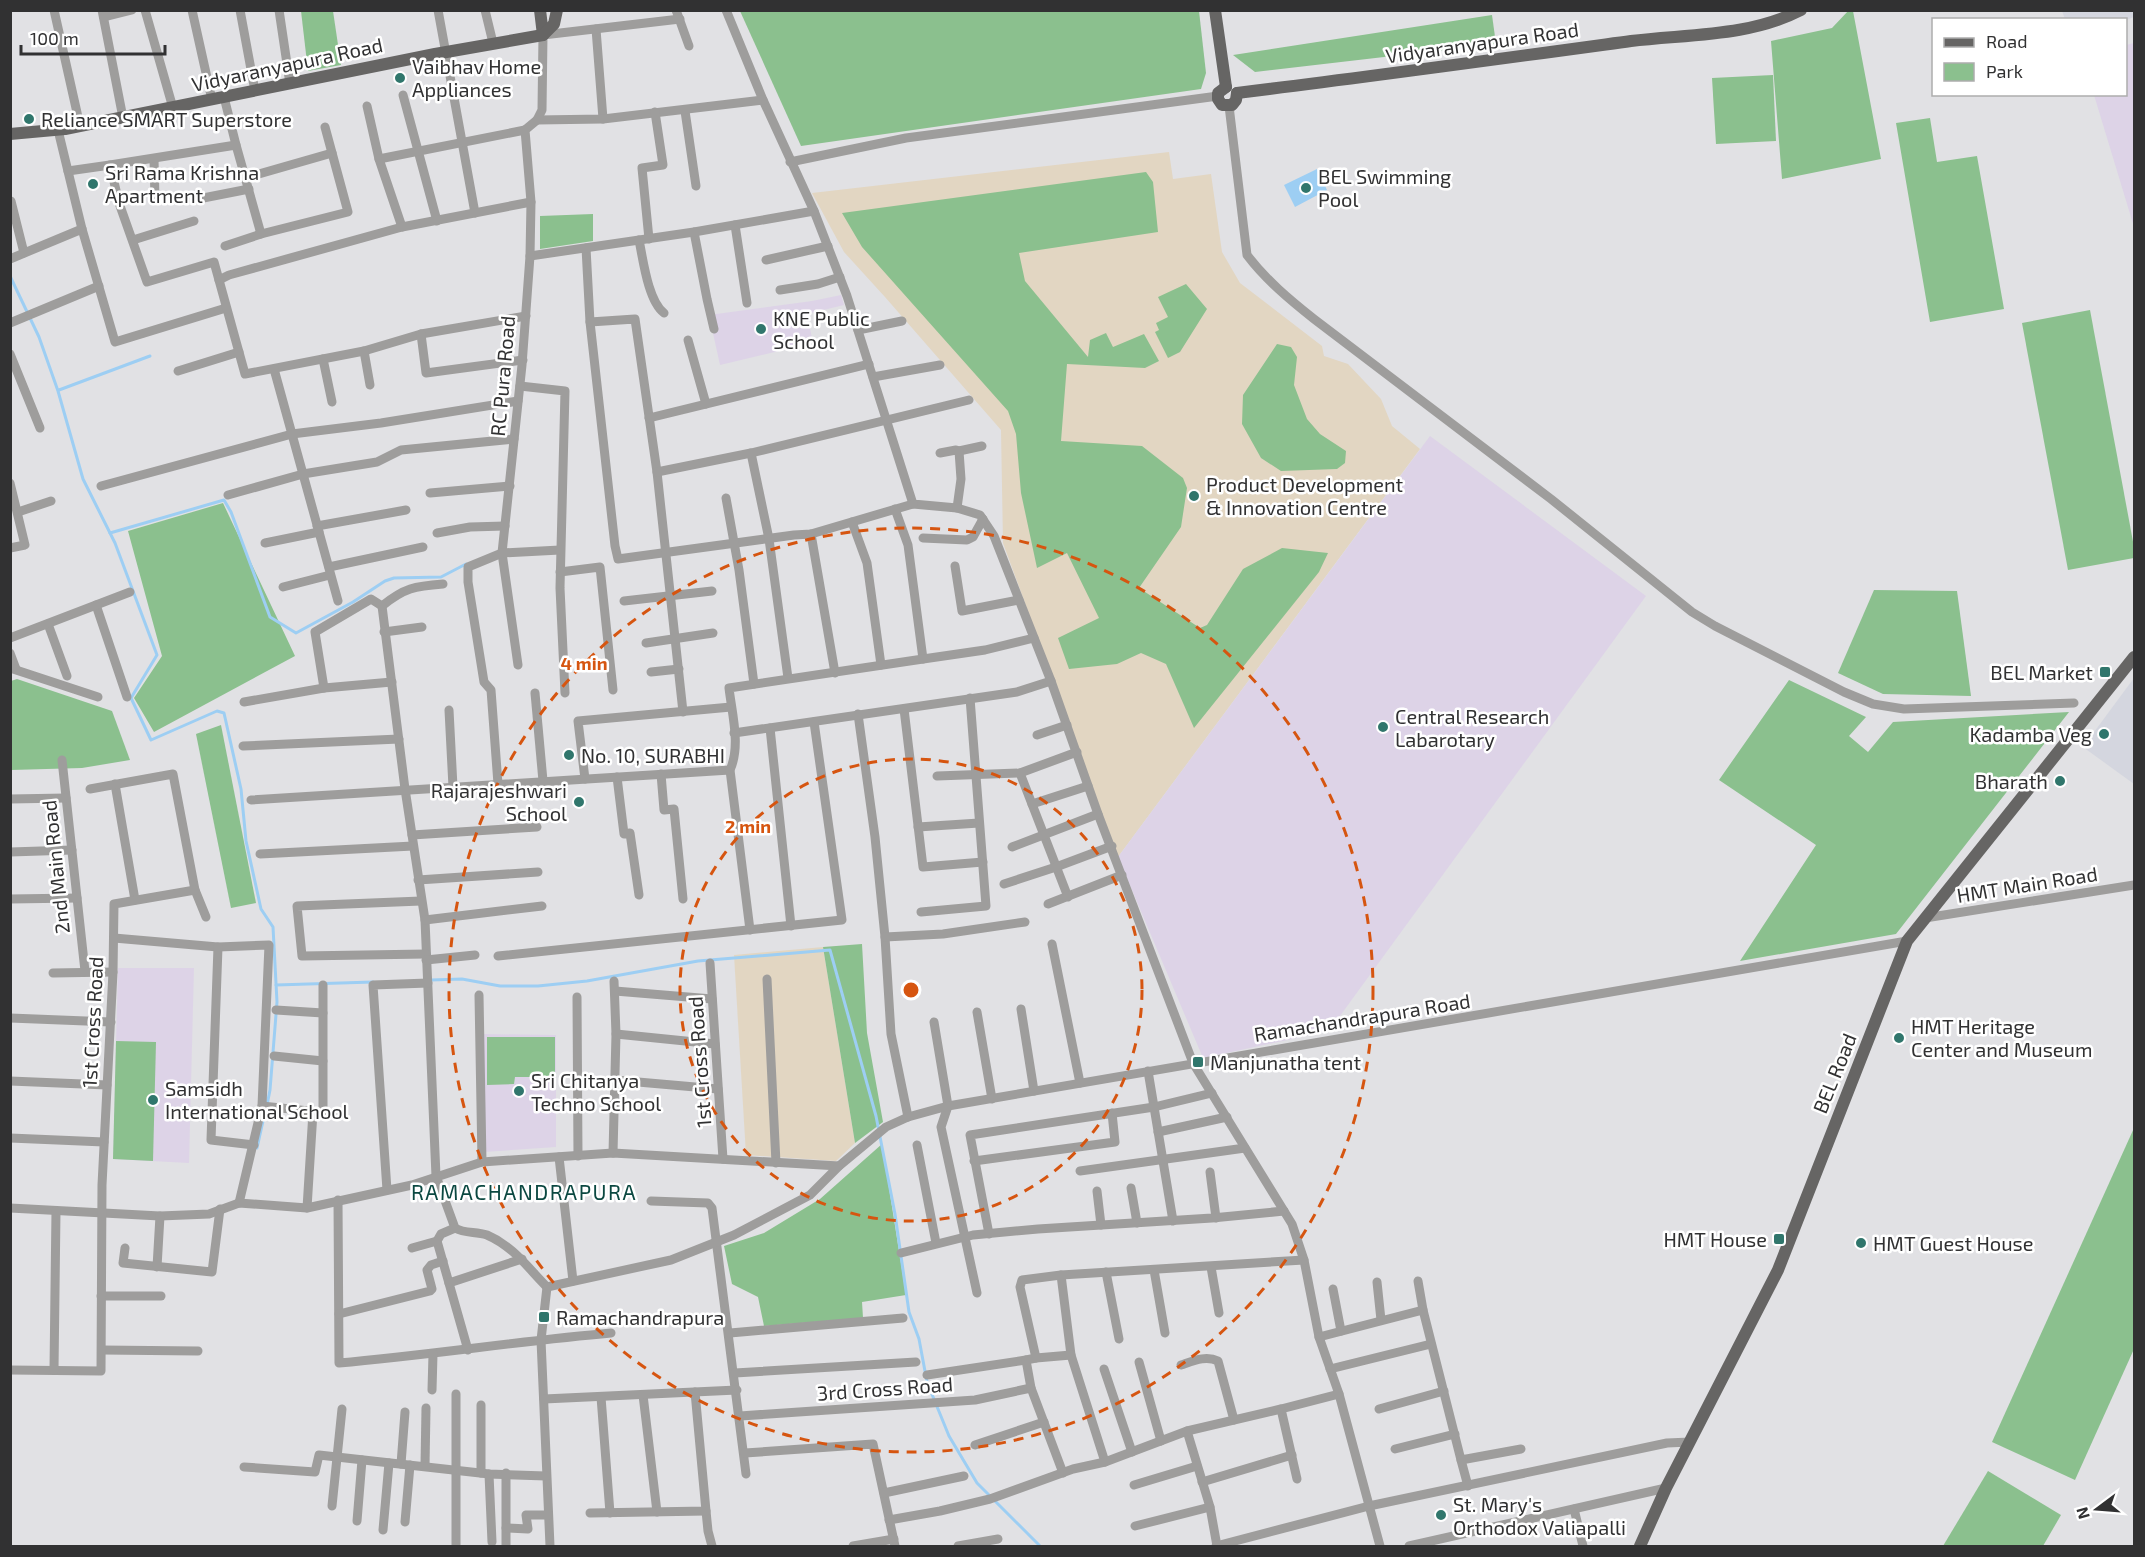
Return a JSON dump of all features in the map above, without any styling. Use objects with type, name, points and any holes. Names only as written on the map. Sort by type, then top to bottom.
[{"type":"main road","points":[[540,10],[543,35]]},
{"type":"main road","points":[[543,35],[554,24],[557,10]]},
{"type":"main road","points":[[1215,10],[1227,92],[1235,103],[1229,106]]},
{"type":"main road","name":"Vidyaranyapura Road","points":[[1227,92],[1735,30],[1769,23],[1801,10]]},
{"type":"main road","name":"Vidyaranyapura Road","points":[[10,134],[80,126],[446,52],[543,35]]},
{"type":"main road","name":"BEL Road","points":[[1640,1546],[1666,1488],[1778,1270],[1907,941],[2134,657]]},
{"type":"street","points":[[54,10],[80,126]]},
{"type":"street","points":[[123,118],[103,14],[132,10]]},
{"type":"street","points":[[145,10],[173,108]]},
{"type":"street","points":[[192,10],[218,99],[236,146],[261,234]]},
{"type":"street","points":[[240,10],[255,91]]},
{"type":"street","points":[[279,10],[290,84]]},
{"type":"street","points":[[438,10],[475,213]]},
{"type":"street","points":[[485,10],[494,43]]},
{"type":"street","points":[[726,10],[790,162],[814,211],[840,277],[913,504]]},
{"type":"street","points":[[379,159],[525,130],[537,120],[542,110],[543,35],[596,29],[678,15],[689,46]]},
{"type":"street","points":[[596,29],[603,119]]},
{"type":"street","points":[[790,162],[906,138],[1227,92]]},
{"type":"street","points":[[403,95],[437,221]]},
{"type":"street","points":[[537,120],[603,119],[763,100]]},
{"type":"street","points":[[367,106],[379,159],[402,227]]},
{"type":"street","points":[[1229,106],[1247,255],[1255,265],[1280,291],[1314,319],[1551,498],[1684,607],[1715,626],[1844,692],[1873,704],[1904,709],[2074,703]]},
{"type":"street","points":[[685,111],[696,186]]},
{"type":"street","points":[[655,112],[663,165],[642,168],[644,239],[650,287],[657,304],[664,313]]},
{"type":"street","points":[[225,246],[261,234],[348,212],[325,127]]},
{"type":"street","points":[[58,130],[82,229],[115,342],[226,308]]},
{"type":"street","name":"RC Pura Road","points":[[518,665],[502,553],[523,360],[530,256],[531,201],[525,130]]},
{"type":"street","points":[[69,171],[236,146]]},
{"type":"street","points":[[245,178],[332,153]]},
{"type":"street","points":[[154,159],[155,200]]},
{"type":"street","points":[[110,165],[119,203],[147,282],[214,262],[245,374],[364,351],[421,334],[526,316]]},
{"type":"street","points":[[193,200],[249,189]]},
{"type":"street","points":[[11,201],[24,253]]},
{"type":"street","points":[[219,280],[402,227],[531,201]]},
{"type":"street","points":[[530,256],[694,232],[814,211]]},
{"type":"street","points":[[133,240],[194,221]]},
{"type":"street","points":[[735,225],[747,303]]},
{"type":"street","points":[[10,259],[82,229]]},
{"type":"street","points":[[694,232],[706,299],[714,328]]},
{"type":"street","points":[[766,260],[828,246]]},
{"type":"street","points":[[586,248],[590,322],[618,559],[811,534],[913,504],[957,508],[980,515],[994,536],[1051,681],[1098,814],[1193,1063],[1292,1224],[1304,1260],[1319,1337],[1339,1394],[1380,1546]]},
{"type":"street","points":[[780,290],[818,284],[840,277]]},
{"type":"street","points":[[10,323],[99,286]]},
{"type":"street","points":[[590,322],[635,319],[657,472],[683,712]]},
{"type":"street","points":[[858,330],[903,321]]},
{"type":"street","points":[[421,334],[426,373],[523,360]]},
{"type":"street","points":[[688,340],[706,404]]},
{"type":"street","points":[[364,351],[370,385]]},
{"type":"street","points":[[178,371],[239,352]]},
{"type":"street","points":[[10,354],[40,428]]},
{"type":"street","points":[[323,359],[332,402]]},
{"type":"street","points":[[649,418],[868,364]]},
{"type":"street","points":[[873,377],[940,365]]},
{"type":"street","points":[[274,369],[338,601]]},
{"type":"street","points":[[520,386],[565,391],[560,550],[565,693]]},
{"type":"street","points":[[657,472],[751,453],[969,400]]},
{"type":"street","points":[[101,486],[292,434],[381,423],[518,401]]},
{"type":"street","points":[[228,495],[303,474],[377,462],[401,450],[514,439]]},
{"type":"street","points":[[940,453],[982,446]]},
{"type":"street","points":[[957,508],[961,479],[958,451]]},
{"type":"street","points":[[751,453],[769,539],[788,678]]},
{"type":"street","points":[[10,483],[25,545],[10,548]]},
{"type":"street","points":[[430,493],[510,486]]},
{"type":"street","points":[[726,498],[735,544],[753,684]]},
{"type":"street","points":[[18,512],[51,501]]},
{"type":"street","points":[[895,509],[908,545],[923,659]]},
{"type":"street","points":[[266,543],[406,510]]},
{"type":"street","points":[[923,538],[967,540],[973,537],[983,519]]},
{"type":"street","points":[[852,522],[867,563],[881,665]]},
{"type":"street","points":[[437,533],[470,527],[505,526]]},
{"type":"street","points":[[811,534],[835,673]]},
{"type":"street","points":[[283,587],[329,571],[423,547]]},
{"type":"street","points":[[498,784],[491,690],[484,682],[468,582],[468,567],[502,553],[560,550]]},
{"type":"street","points":[[955,566],[962,611],[1019,600]]},
{"type":"street","points":[[560,573],[600,567],[613,690]]},
{"type":"street","points":[[382,606],[396,595],[415,586],[443,584]]},
{"type":"street","points":[[624,601],[712,591]]},
{"type":"street","points":[[10,638],[130,592]]},
{"type":"street","points":[[324,688],[315,632],[371,599],[382,606]]},
{"type":"street","points":[[96,605],[127,697]]},
{"type":"street","points":[[382,606],[405,789],[425,920],[436,1176],[455,1228],[460,1231],[486,1235],[522,1259],[547,1287],[541,1340],[550,1546]]},
{"type":"street","points":[[48,624],[67,676]]},
{"type":"street","points":[[384,632],[422,627]]},
{"type":"street","points":[[646,643],[713,633]]},
{"type":"street","points":[[750,930],[730,770],[735,760],[729,688],[985,650],[1034,638]]},
{"type":"street","points":[[10,653],[13,669],[98,697]]},
{"type":"street","points":[[651,672],[679,669]]},
{"type":"street","points":[[734,733],[1017,692],[1051,681]]},
{"type":"street","points":[[244,702],[324,688],[392,682]]},
{"type":"street","points":[[535,693],[543,781]]},
{"type":"street","points":[[921,912],[986,906],[970,698]]},
{"type":"street","points":[[585,779],[578,721],[731,707]]},
{"type":"street","points":[[904,709],[923,867],[983,862]]},
{"type":"street","points":[[449,710],[453,787]]},
{"type":"street","points":[[858,714],[875,837],[885,937],[891,1034],[908,1117]]},
{"type":"street","points":[[498,956],[842,920],[814,722]]},
{"type":"street","points":[[1037,735],[1066,725]]},
{"type":"street","points":[[770,728],[791,926]]},
{"type":"street","points":[[243,746],[399,739]]},
{"type":"street","points":[[937,776],[1020,773],[1077,752]]},
{"type":"street","name":"2nd Main Road","points":[[62,760],[85,971]]},
{"type":"street","points":[[250,800],[730,770]]},
{"type":"street","points":[[1020,773],[1068,897]]},
{"type":"street","points":[[90,789],[173,774],[195,890],[206,917]]},
{"type":"street","points":[[662,774],[664,810],[674,809],[683,899]]},
{"type":"street","points":[[617,777],[624,834],[630,833],[639,895]]},
{"type":"street","points":[[115,784],[135,900],[195,890]]},
{"type":"street","points":[[1032,804],[1088,786]]},
{"type":"street","points":[[10,799],[66,798]]},
{"type":"street","points":[[1012,847],[1098,814]]},
{"type":"street","points":[[918,827],[979,823]]},
{"type":"street","points":[[412,835],[537,826]]},
{"type":"street","points":[[260,854],[413,846]]},
{"type":"street","points":[[1004,884],[1112,846]]},
{"type":"street","points":[[10,852],[72,850]]},
{"type":"street","points":[[418,880],[538,872]]},
{"type":"street","points":[[1048,904],[1122,875]]},
{"type":"street","name":"HMT Main Road","points":[[1924,918],[2134,885]]},
{"type":"street","points":[[10,899],[77,898]]},
{"type":"street","name":"1st Cross Road","points":[[54,1370],[102,1371],[102,1213],[114,904],[135,900]]},
{"type":"street","points":[[421,901],[297,906],[302,956],[475,955]]},
{"type":"street","points":[[425,920],[542,906]]},
{"type":"street","points":[[885,937],[943,934],[1025,922]]},
{"type":"street","points":[[114,938],[218,947],[269,945],[262,1106],[239,1203]]},
{"type":"street","name":"Ramachandrapura Road","points":[[547,1287],[671,1260],[734,1235],[810,1195],[839,1166],[886,1127],[908,1117],[948,1106],[1907,941]]},
{"type":"street","points":[[1052,944],[1080,1083]]},
{"type":"street","points":[[218,947],[211,1140],[254,1145]]},
{"type":"street","name":"1st Cross Road","points":[[710,963],[723,1159]]},
{"type":"street","points":[[53,973],[113,972]]},
{"type":"street","points":[[767,979],[776,1163]]},
{"type":"street","points":[[387,1190],[373,985],[428,983]]},
{"type":"street","points":[[308,1208],[323,1062],[323,985]]},
{"type":"street","points":[[613,1153],[616,1034],[614,986],[712,999]]},
{"type":"street","points":[[479,995],[482,1162]]},
{"type":"street","points":[[578,997],[578,1156]]},
{"type":"street","points":[[1021,1009],[1034,1091]]},
{"type":"street","points":[[276,1010],[323,1013]]},
{"type":"street","points":[[977,1012],[992,1099]]},
{"type":"street","points":[[10,1018],[111,1022]]},
{"type":"street","points":[[934,1022],[948,1106],[941,1127],[977,1293]]},
{"type":"street","points":[[616,1034],[715,1044]]},
{"type":"street","points":[[274,1056],[323,1062]]},
{"type":"street","points":[[1148,1071],[1173,1221]]},
{"type":"street","points":[[615,1080],[718,1089]]},
{"type":"street","points":[[10,1081],[107,1085]]},
{"type":"street","points":[[988,1234],[969,1135],[1154,1107],[1212,1093]]},
{"type":"street","points":[[262,1106],[337,1114]]},
{"type":"street","points":[[974,1161],[1115,1142],[1117,1139],[1112,1113]]},
{"type":"street","points":[[1158,1132],[1227,1117]]},
{"type":"street","points":[[10,1138],[104,1142]]},
{"type":"street","points":[[917,1145],[936,1243]]},
{"type":"street","points":[[1080,1171],[1245,1148]]},
{"type":"street","points":[[10,1208],[160,1216],[209,1214],[239,1203],[308,1208],[412,1185],[482,1162],[613,1153],[839,1166]]},
{"type":"street","points":[[559,1157],[573,1281]]},
{"type":"street","points":[[1210,1172],[1216,1218]]},
{"type":"street","points":[[1131,1188],[1137,1223]]},
{"type":"street","points":[[1098,1191],[1101,1225]]},
{"type":"street","points":[[338,1200],[339,1363],[611,1333]]},
{"type":"street","points":[[651,1201],[711,1205],[730,1333],[746,1474]]},
{"type":"street","points":[[125,1248],[123,1263],[212,1272],[220,1209]]},
{"type":"street","points":[[10,1370],[54,1370],[56,1211]]},
{"type":"street","points":[[901,1253],[936,1243],[988,1234],[1284,1211]]},
{"type":"street","points":[[157,1267],[160,1216]]},
{"type":"street","points":[[412,1248],[437,1241],[441,1234],[455,1228]]},
{"type":"street","points":[[437,1241],[468,1350]]},
{"type":"street","points":[[449,1283],[522,1259]]},
{"type":"street","points":[[1063,1473],[1031,1388],[1031,1359],[1020,1283],[1025,1278],[1304,1260]]},
{"type":"street","points":[[339,1314],[430,1291],[432,1289],[427,1270],[429,1266],[443,1261]]},
{"type":"street","points":[[1212,1267],[1219,1313]]},
{"type":"street","points":[[1154,1270],[1165,1333]]},
{"type":"street","points":[[1106,1272],[1119,1339]]},
{"type":"street","points":[[1061,1275],[1071,1355],[1105,1462]]},
{"type":"street","points":[[1418,1281],[1431,1344],[1468,1486]]},
{"type":"street","points":[[1377,1282],[1381,1320]]},
{"type":"street","points":[[1333,1289],[1341,1331]]},
{"type":"street","points":[[101,1296],[161,1296]]},
{"type":"street","points":[[1319,1337],[1423,1310]]},
{"type":"street","points":[[730,1333],[903,1318]]},
{"type":"street","points":[[1330,1369],[1431,1344]]},
{"type":"street","points":[[102,1350],[198,1351]]},
{"type":"street","points":[[432,1390],[433,1354]]},
{"type":"street","points":[[927,1375],[1071,1355]]},
{"type":"street","points":[[1181,1365],[1205,1358],[1218,1361],[1234,1420]]},
{"type":"street","points":[[735,1373],[916,1362]]},
{"type":"street","points":[[1139,1362],[1161,1441]]},
{"type":"street","points":[[1104,1369],[1132,1452]]},
{"type":"street","name":"3rd Cross Road","points":[[740,1416],[975,1400],[1031,1388]]},
{"type":"street","points":[[544,1399],[737,1390]]},
{"type":"street","points":[[1379,1409],[1444,1391]]},
{"type":"street","points":[[695,1392],[708,1531],[712,1546]]},
{"type":"street","points":[[456,1394],[456,1546]]},
{"type":"street","points":[[890,1520],[990,1499],[1063,1473],[1105,1462],[1187,1431],[1339,1394]]},
{"type":"street","points":[[643,1395],[657,1512]]},
{"type":"street","points":[[601,1397],[610,1513]]},
{"type":"street","points":[[481,1405],[492,1542]]},
{"type":"street","points":[[424,1466],[426,1408]]},
{"type":"street","points":[[332,1506],[342,1409]]},
{"type":"street","points":[[1281,1409],[1298,1479]]},
{"type":"street","points":[[405,1412],[405,1522]]},
{"type":"street","points":[[975,1445],[1044,1422]]},
{"type":"street","points":[[1187,1431],[1210,1507],[1216,1546],[1370,1506],[1667,1443],[1690,1442]]},
{"type":"street","points":[[1395,1449],[1455,1434]]},
{"type":"street","points":[[745,1453],[873,1444],[894,1543],[853,1546]]},
{"type":"street","points":[[1461,1460],[1521,1449]]},
{"type":"street","points":[[244,1467],[315,1472],[319,1455],[485,1474],[546,1476]]},
{"type":"street","points":[[1202,1482],[1292,1455]]},
{"type":"street","points":[[357,1521],[362,1460]]},
{"type":"street","points":[[383,1530],[389,1463]]},
{"type":"street","points":[[1134,1485],[1197,1466]]},
{"type":"street","points":[[506,1473],[506,1546]]},
{"type":"street","points":[[884,1493],[964,1476]]},
{"type":"street","points":[[1409,1546],[1666,1488]]},
{"type":"street","points":[[1135,1526],[1210,1507]]},
{"type":"street","points":[[1575,1509],[1583,1546]]},
{"type":"street","points":[[591,1513],[706,1511]]},
{"type":"street","points":[[506,1528],[528,1529],[526,1515],[548,1515]]},
{"type":"street","points":[[1452,1537],[1460,1546]]},
{"type":"street","points":[[958,1546],[998,1539]]},
{"type":"shaded area","points":[[2062,11],[2134,11],[2134,17],[2127,20],[2065,18]]},
{"type":"shaded area","points":[[2134,43],[2134,227],[2094,96],[2127,96],[2127,45]]},
{"type":"shaded area","name":"Product Development & Innovation Centre","points":[[1169,152],[1173,179],[1211,174],[1222,252],[1240,283],[1322,346],[1324,356],[1348,364],[1381,399],[1392,426],[1420,449],[1118,857],[1003,543],[1001,430],[844,252],[812,193]]},
{"type":"shaded area","name":"KNE Public School","points":[[841,295],[844,305],[807,314],[813,343],[720,365],[709,315]]},
{"type":"shaded area","name":"Central Research Labarotary","points":[[1430,436],[1646,596],[1329,1031],[1203,1058],[1118,857]]},
{"type":"shaded area","points":[[2134,678],[2134,784],[2083,747]]},
{"type":"shaded area","points":[[823,947],[855,1143],[836,1161],[746,1155],[734,955]]},
{"type":"shaded area","name":"Samsidh International School","points":[[118,968],[194,968],[189,1163],[113,1159]]},
{"type":"shaded area","name":"Sri Chitanya Techno School","points":[[482,1034],[556,1035],[556,1147],[483,1152]]},
{"type":"green space","points":[[1849,10],[1853,11],[1881,159],[1782,179],[1771,41],[1832,28]]},
{"type":"green space","points":[[301,11],[333,11],[341,65],[308,71]]},
{"type":"green space","points":[[740,11],[1199,11],[1206,73],[1201,89],[801,146]]},
{"type":"green space","points":[[1492,15],[1496,44],[1255,72],[1233,55]]},
{"type":"green space","points":[[1773,75],[1776,141],[1716,144],[1712,78]]},
{"type":"green space","points":[[1930,118],[1937,162],[1977,156],[2004,309],[1930,322],[1896,123]]},
{"type":"green space","points":[[1146,172],[1153,182],[1158,232],[1019,253],[1025,281],[1088,357],[1090,340],[1106,333],[1113,347],[1144,334],[1159,361],[1145,368],[1067,364],[1061,441],[1142,446],[1183,478],[1187,488],[1181,527],[1139,588],[1200,628],[1207,625],[1243,569],[1282,548],[1328,553],[1319,572],[1194,728],[1166,664],[1141,653],[1117,664],[1069,669],[1058,638],[1099,618],[1067,553],[1037,568],[1021,493],[1016,434],[1008,411],[862,247],[842,213]]},
{"type":"green space","points":[[593,214],[593,241],[540,249],[540,216]]},
{"type":"green space","points":[[1186,284],[1207,309],[1180,352],[1168,358],[1155,332],[1159,330],[1156,323],[1168,317],[1158,297]]},
{"type":"green space","points":[[2090,310],[2134,547],[2134,558],[2068,570],[2022,323]]},
{"type":"green space","points":[[1277,344],[1291,347],[1297,357],[1294,385],[1307,419],[1320,434],[1346,451],[1345,463],[1337,469],[1281,471],[1261,458],[1242,424],[1243,395]]},
{"type":"green space","points":[[223,503],[295,656],[154,732],[134,698],[162,656],[128,531]]},
{"type":"green space","points":[[1874,590],[1957,591],[1971,696],[1883,694],[1838,673]]},
{"type":"green space","points":[[17,679],[112,711],[130,760],[82,768],[11,770],[11,681]]},
{"type":"green space","points":[[1789,680],[1866,717],[1849,736],[1868,752],[1893,722],[2069,712],[1896,934],[1740,961],[1816,845],[1719,780]]},
{"type":"green space","points":[[221,725],[256,903],[231,908],[196,734]]},
{"type":"green space","points":[[862,944],[867,1033],[883,1122],[855,1143],[823,947]]},
{"type":"green space","points":[[487,1037],[555,1037],[555,1077],[515,1077],[514,1084],[487,1085]]},
{"type":"green space","points":[[116,1041],[156,1042],[153,1161],[113,1159]]},
{"type":"green space","points":[[2134,1128],[2134,1349],[2075,1480],[1992,1442]]},
{"type":"green space","points":[[882,1144],[906,1295],[862,1302],[863,1318],[764,1326],[758,1297],[732,1284],[724,1246],[764,1233],[820,1199]]},
{"type":"green space","points":[[1988,1471],[2061,1515],[2043,1546],[1943,1546]]},
{"type":"water","name":"BEL Swimming Pool","points":[[1317,169],[1327,190],[1295,207],[1284,185]]},
{"type":"waterway","points":[[10,276],[39,337],[58,391],[83,479],[115,543],[157,655],[131,698],[151,740],[217,711],[224,713],[241,789],[246,841],[261,909],[273,927],[277,1002],[267,1105]]},
{"type":"waterway","points":[[59,390],[150,356]]},
{"type":"waterway","points":[[110,533],[224,500],[231,512],[270,617],[296,633],[353,602],[385,581],[394,578],[441,577],[466,564]]},
{"type":"waterway","points":[[431,980],[462,979],[500,986],[538,986],[587,981],[698,961],[830,950],[876,1116],[895,1214],[909,1312],[919,1339],[927,1382],[949,1436],[977,1483],[1040,1546]]},
{"type":"waterway","points":[[276,985],[373,982]]},
{"type":"waterway","points":[[257,1148],[263,1121]]},
{"type":"place","name":"Vaibhav Home Appliances","points":[[400,78]]},
{"type":"place","name":"Reliance SMART Superstore","points":[[29,119]]},
{"type":"place","name":"Sri Rama Krishna Apartment","points":[[93,184]]},
{"type":"place","name":"BEL Swimming Pool","points":[[1306,188]]},
{"type":"place","name":"KNE Public School","points":[[761,329]]},
{"type":"place","name":"Product Development & Innovation Centre","points":[[1194,496]]},
{"type":"place","name":"BEL Market","points":[[2105,672]]},
{"type":"place","name":"Central Research Labarotary","points":[[1383,727]]},
{"type":"place","name":"Kadamba Veg","points":[[2104,734]]},
{"type":"place","name":"No. 10, SURABHI","points":[[569,755]]},
{"type":"place","name":"Bharath","points":[[2060,781]]},
{"type":"place","name":"Rajarajeshwari School","points":[[579,802]]},
{"type":"place","name":"HMT Heritage Center and Museum","points":[[1899,1038]]},
{"type":"place","name":"Manjunatha tent","points":[[1198,1062]]},
{"type":"place","name":"Sri Chitanya Techno School","points":[[519,1091]]},
{"type":"place","name":"Samsidh International School","points":[[153,1100]]},
{"type":"place","name":"HMT House","points":[[1779,1239]]},
{"type":"place","name":"HMT Guest House","points":[[1861,1243]]},
{"type":"place","name":"Ramachandrapura","points":[[544,1317]]},
{"type":"place","name":"St. Mary's Orthodox Valiapalli","points":[[1441,1515]]},
{"type":"district","name":"RAMACHANDRAPURA","points":[[524,1191]]}]
